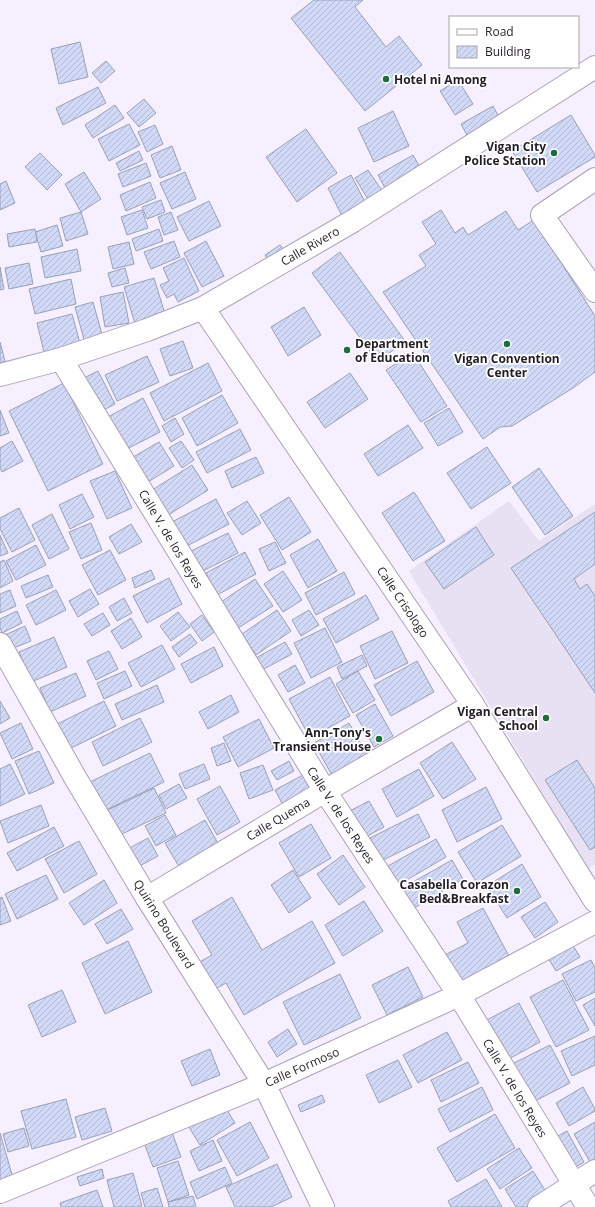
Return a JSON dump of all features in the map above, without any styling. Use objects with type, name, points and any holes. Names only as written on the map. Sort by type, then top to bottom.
[{"type":"street","name":"Calle Rivero","points":[[0,375],[61,359],[147,330],[204,308],[360,217],[595,67]]},
{"type":"street","points":[[595,179],[542,215],[595,291]]},
{"type":"street","name":"Calle Crisologo","points":[[204,308],[473,705],[595,900]]},
{"type":"street","name":"Calle V. de los Reyes","points":[[61,359],[325,791],[459,995],[588,1207]]},
{"type":"street","name":"Quirino Boulevard","points":[[0,644],[76,779],[147,898],[264,1084],[322,1207]]},
{"type":"street","name":"Calle Quema","points":[[147,898],[325,791],[473,705]]},
{"type":"street","name":"Calle Formoso","points":[[0,1192],[264,1084],[459,995],[595,922]]},
{"type":"street","points":[[539,1207],[595,1171]]},
{"type":"shaded area","name":"Vigan Central School","points":[[509,501],[539,541],[595,504],[595,864],[588,869],[409,571]]},
{"type":"building","points":[[314,0],[363,0],[355,7],[386,47],[399,36],[422,65],[365,111],[291,18]]},
{"type":"building","points":[[80,42],[88,77],[59,84],[51,49]]},
{"type":"building","points":[[106,61],[115,71],[101,83],[92,73]]},
{"type":"building","points":[[458,80],[473,104],[455,115],[440,91]]},
{"type":"building","points":[[98,87],[106,103],[63,125],[56,108]]},
{"type":"building","points":[[144,99],[156,113],[139,127],[127,113]]},
{"type":"building","points":[[115,105],[124,118],[93,138],[85,125]]},
{"type":"building","points":[[493,106],[500,119],[468,137],[461,124]]},
{"type":"building","points":[[393,111],[409,146],[374,162],[358,128]]},
{"type":"building","name":"Vigan City Police Station","points":[[571,115],[595,157],[537,192],[512,151]]},
{"type":"building","points":[[129,124],[140,145],[109,161],[98,139]]},
{"type":"building","points":[[155,125],[163,144],[147,152],[138,132]]},
{"type":"building","points":[[306,129],[337,173],[297,202],[266,157]]},
{"type":"building","points":[[172,146],[181,170],[160,178],[151,155]]},
{"type":"building","points":[[139,151],[143,160],[120,171],[116,163]]},
{"type":"building","points":[[40,153],[62,175],[47,190],[25,167]]},
{"type":"building","points":[[413,155],[421,169],[386,190],[378,175]]},
{"type":"building","points":[[146,163],[151,176],[123,187],[118,174]]},
{"type":"building","points":[[368,170],[383,192],[369,201],[355,178]]},
{"type":"building","points":[[84,172],[101,199],[81,212],[65,184]]},
{"type":"building","points":[[185,172],[196,199],[172,209],[160,183]]},
{"type":"building","points":[[351,175],[366,204],[342,216],[328,188]]},
{"type":"building","points":[[6,181],[15,203],[0,210],[0,184]]},
{"type":"building","points":[[150,182],[156,198],[126,211],[120,195]]},
{"type":"building","points":[[161,200],[165,212],[147,219],[142,207]]},
{"type":"building","points":[[209,201],[221,226],[189,241],[177,217]]},
{"type":"building","points":[[142,210],[148,228],[127,235],[121,217]]},
{"type":"building","name":"Vigan Convention Center","points":[[441,210],[455,233],[463,227],[468,235],[506,211],[518,230],[534,220],[595,316],[595,372],[573,388],[512,426],[500,427],[483,439],[383,292],[426,266],[419,255],[436,244],[422,222]]},
{"type":"building","points":[[81,212],[88,234],[66,241],[60,218]]},
{"type":"building","points":[[171,212],[178,230],[164,235],[158,217]]},
{"type":"building","points":[[57,225],[63,246],[41,252],[35,232]]},
{"type":"building","points":[[35,229],[37,242],[9,247],[7,234]]},
{"type":"building","points":[[159,229],[163,241],[136,251],[132,239]]},
{"type":"building","points":[[174,241],[180,257],[151,269],[144,252]]},
{"type":"building","points":[[206,241],[224,276],[202,287],[184,253]]},
{"type":"building","points":[[129,242],[134,264],[113,269],[108,247]]},
{"type":"building","points":[[280,245],[287,254],[271,265],[265,255]]},
{"type":"building","points":[[77,249],[81,271],[45,278],[41,257]]},
{"type":"building","points":[[340,252],[405,341],[378,362],[312,273]]},
{"type":"building","points":[[184,258],[199,291],[178,302],[174,294],[167,298],[160,285],[169,281],[163,268]]},
{"type":"building","points":[[29,263],[33,284],[9,289],[5,268]]},
{"type":"building","points":[[0,267],[4,289],[0,290]]},
{"type":"building","points":[[125,268],[129,283],[112,287],[108,273]]},
{"type":"building","points":[[154,278],[165,314],[135,324],[124,287]]},
{"type":"building","points":[[71,279],[76,304],[35,314],[29,289]]},
{"type":"building","points":[[123,292],[129,323],[105,327],[100,297]]},
{"type":"building","points":[[93,302],[103,338],[85,343],[75,307]]},
{"type":"building","points":[[304,307],[321,335],[288,356],[271,327]]},
{"type":"building","points":[[72,314],[81,347],[45,356],[37,323]]},
{"type":"building","points":[[183,341],[193,368],[170,376],[160,349]]},
{"type":"building","points":[[0,342],[5,361],[0,363]]},
{"type":"building","points":[[413,353],[447,406],[421,422],[386,370]]},
{"type":"building","points":[[147,356],[159,382],[117,401],[105,375]]},
{"type":"building","points":[[208,363],[222,391],[164,421],[150,393]]},
{"type":"building","points":[[98,371],[115,404],[96,414],[78,381]]},
{"type":"building","points":[[350,373],[368,399],[325,428],[307,402]]},
{"type":"building","points":[[64,383],[103,464],[48,491],[9,411]]},
{"type":"building","points":[[222,395],[238,423],[197,446],[182,418]]},
{"type":"building","points":[[143,398],[160,432],[123,451],[106,418]]},
{"type":"building","points":[[449,408],[463,432],[438,446],[424,423]]},
{"type":"building","points":[[0,410],[9,433],[0,436]]},
{"type":"building","points":[[175,418],[184,434],[171,442],[162,426]]},
{"type":"building","points":[[408,425],[423,448],[378,476],[364,454]]},
{"type":"building","points":[[240,429],[251,450],[207,473],[196,452]]},
{"type":"building","points":[[12,441],[23,461],[2,472],[0,468],[0,448]]},
{"type":"building","points":[[181,441],[194,460],[182,468],[169,448]]},
{"type":"building","points":[[159,442],[174,466],[143,485],[128,460]]},
{"type":"building","points":[[487,447],[511,483],[471,509],[447,473]]},
{"type":"building","points":[[256,457],[264,473],[232,488],[225,471]]},
{"type":"building","points":[[192,465],[208,490],[165,517],[149,492]]},
{"type":"building","points":[[539,468],[573,516],[545,535],[512,487]]},
{"type":"building","points":[[115,471],[132,508],[107,519],[90,481]]},
{"type":"building","points":[[414,492],[445,541],[413,561],[382,513]]},
{"type":"building","points":[[82,494],[94,517],[70,529],[59,505]]},
{"type":"building","points":[[289,497],[311,532],[282,550],[260,515]]},
{"type":"building","points":[[216,499],[229,524],[183,548],[170,523]]},
{"type":"building","points":[[247,501],[261,523],[242,535],[227,513]]},
{"type":"building","points":[[19,508],[35,540],[12,552],[0,529],[0,518]]},
{"type":"building","points":[[595,512],[595,564],[574,579],[580,589],[587,584],[595,596],[595,693],[511,568]]},
{"type":"building","points":[[52,514],[69,549],[49,559],[32,525]]},
{"type":"building","points":[[91,523],[102,550],[81,559],[69,532]]},
{"type":"building","points":[[131,524],[142,542],[119,554],[109,537]]},
{"type":"building","points":[[476,527],[494,555],[444,589],[425,562]]},
{"type":"building","points":[[228,533],[238,553],[199,573],[189,552]]},
{"type":"building","points":[[0,535],[8,553],[0,556]]},
{"type":"building","points":[[318,539],[337,571],[308,588],[290,555]]},
{"type":"building","points":[[275,542],[286,563],[269,571],[259,549]]},
{"type":"building","points":[[36,545],[46,565],[16,580],[6,561]]},
{"type":"building","points":[[110,550],[126,580],[98,595],[82,565]]},
{"type":"building","points":[[245,552],[256,574],[217,595],[206,573]]},
{"type":"building","points":[[4,560],[13,581],[0,588],[0,562]]},
{"type":"building","points":[[151,570],[155,579],[135,588],[132,578]]},
{"type":"building","points":[[283,571],[302,600],[283,612],[264,584]]},
{"type":"building","points":[[344,572],[355,594],[316,615],[305,593]]},
{"type":"building","points":[[48,575],[53,587],[26,598],[21,586]]},
{"type":"building","points":[[169,578],[182,604],[147,623],[133,596]]},
{"type":"building","points":[[255,579],[273,606],[238,628],[221,602]]},
{"type":"building","points":[[90,589],[99,604],[78,617],[69,601]]},
{"type":"building","points":[[10,590],[16,606],[0,613],[0,594]]},
{"type":"building","points":[[56,590],[66,610],[36,625],[26,605]]},
{"type":"building","points":[[366,595],[379,619],[336,643],[323,619]]},
{"type":"building","points":[[124,598],[132,613],[117,621],[109,607]]},
{"type":"building","points":[[277,610],[291,631],[256,655],[242,634]]},
{"type":"building","points":[[309,610],[319,625],[301,636],[292,620]]},
{"type":"building","points":[[17,611],[22,623],[2,633],[0,628],[0,619]]},
{"type":"building","points":[[178,612],[190,627],[171,641],[160,626]]},
{"type":"building","points":[[103,613],[110,625],[92,636],[84,624]]},
{"type":"building","points":[[202,615],[214,632],[202,641],[190,624]]},
{"type":"building","points":[[131,618],[142,637],[122,649],[111,631]]},
{"type":"building","points":[[25,626],[31,641],[11,649],[5,635]]},
{"type":"building","points":[[325,628],[342,662],[311,678],[294,643]]},
{"type":"building","points":[[392,631],[408,663],[375,679],[360,646]]},
{"type":"building","points":[[190,634],[197,643],[179,657],[172,647]]},
{"type":"building","points":[[54,637],[67,667],[31,682],[19,652]]},
{"type":"building","points":[[285,642],[292,654],[260,671],[254,659]]},
{"type":"building","points":[[162,645],[175,669],[141,687],[128,663]]},
{"type":"building","points":[[214,647],[223,666],[191,683],[181,664]]},
{"type":"building","points":[[109,651],[118,669],[96,680],[87,661]]},
{"type":"building","points":[[362,655],[367,666],[342,679],[337,667]]},
{"type":"building","points":[[417,661],[434,692],[391,716],[374,685]]},
{"type":"building","points":[[295,665],[305,683],[288,692],[278,675]]},
{"type":"building","points":[[125,671],[132,686],[104,699],[97,683]]},
{"type":"building","points":[[358,671],[375,700],[353,713],[336,684]]},
{"type":"building","points":[[76,673],[86,696],[50,712],[40,688]]},
{"type":"building","points":[[330,677],[350,716],[310,738],[289,699]]},
{"type":"building","points":[[157,685],[164,702],[122,720],[115,704]]},
{"type":"building","points":[[231,695],[239,712],[208,729],[199,712]]},
{"type":"building","points":[[0,701],[10,718],[0,724]]},
{"type":"building","points":[[104,701],[116,726],[65,751],[53,726]]},
{"type":"building","points":[[375,704],[393,736],[374,747],[356,715]]},
{"type":"building","points":[[140,718],[152,742],[103,766],[92,742]]},
{"type":"building","points":[[259,719],[274,748],[238,767],[223,737]]},
{"type":"building","points":[[21,723],[33,749],[12,759],[0,733]]},
{"type":"building","points":[[349,723],[370,759],[334,779],[314,743]]},
{"type":"building","points":[[452,742],[476,779],[443,799],[420,763]]},
{"type":"building","points":[[224,743],[231,761],[217,766],[211,748]]},
{"type":"building","points":[[39,751],[54,783],[29,794],[15,761]]},
{"type":"building","points":[[150,753],[164,782],[104,811],[90,782]]},
{"type":"building","points":[[577,760],[595,788],[595,847],[590,850],[545,780]]},
{"type":"building","points":[[289,761],[294,771],[277,780],[271,771]]},
{"type":"building","points":[[10,764],[25,794],[0,806],[0,769]]},
{"type":"building","points":[[204,764],[210,779],[185,789],[179,774]]},
{"type":"building","points":[[263,765],[273,790],[249,799],[240,773]]},
{"type":"building","points":[[419,769],[434,796],[397,817],[382,789]]},
{"type":"building","points":[[303,775],[313,795],[285,809],[275,790]]},
{"type":"building","points":[[179,784],[187,798],[166,809],[159,795]]},
{"type":"building","points":[[220,786],[240,822],[217,835],[197,799]]},
{"type":"building","points":[[486,787],[502,819],[457,842],[442,810]]},
{"type":"building","points":[[154,788],[166,813],[120,835],[108,810]]},
{"type":"building","points":[[369,801],[384,827],[360,840],[346,813]]},
{"type":"building","points":[[41,805],[49,826],[8,843],[0,821]]},
{"type":"building","points":[[418,814],[430,837],[381,861],[370,838]]},
{"type":"building","points":[[165,815],[176,835],[156,846],[145,826]]},
{"type":"building","points":[[205,820],[220,847],[181,870],[165,843]]},
{"type":"building","points":[[311,824],[331,858],[299,877],[279,843]]},
{"type":"building","points":[[502,825],[521,856],[477,883],[458,852]]},
{"type":"building","points":[[54,827],[64,846],[17,871],[7,853]]},
{"type":"building","points":[[148,838],[158,856],[134,869],[124,851]]},
{"type":"building","points":[[436,839],[446,857],[398,885],[388,866]]},
{"type":"building","points":[[79,841],[97,874],[64,893],[45,859]]},
{"type":"building","points":[[343,855],[365,887],[339,905],[317,874]]},
{"type":"building","points":[[452,860],[463,879],[409,911],[397,891]]},
{"type":"building","points":[[522,864],[541,897],[507,918],[487,886]]},
{"type":"building","points":[[293,870],[311,898],[289,913],[271,885]]},
{"type":"building","points":[[46,875],[58,899],[17,919],[5,894]]},
{"type":"building","points":[[104,880],[117,903],[84,925],[69,903]]},
{"type":"building","points":[[2,897],[11,921],[0,925],[0,898]]},
{"type":"building","points":[[232,897],[262,950],[312,921],[335,963],[244,1015],[226,983],[212,991],[196,964],[212,955],[192,921]]},
{"type":"building","points":[[364,901],[383,931],[343,956],[325,925]]},
{"type":"building","points":[[545,902],[558,922],[535,938],[521,917]]},
{"type":"building","points":[[483,908],[510,958],[457,986],[441,957],[468,943],[457,922]]},
{"type":"building","points":[[121,909],[133,929],[107,944],[95,924]]},
{"type":"building","points":[[128,941],[152,992],[105,1014],[82,963]]},
{"type":"building","points":[[572,944],[580,957],[556,971],[548,958]]},
{"type":"building","points":[[591,960],[595,968],[595,992],[576,1001],[562,974]]},
{"type":"building","points":[[408,967],[423,997],[387,1015],[372,985]]},
{"type":"building","points":[[340,974],[361,1018],[304,1045],[283,1002]]},
{"type":"building","points":[[563,980],[589,1030],[556,1047],[530,997]]},
{"type":"building","points":[[62,990],[76,1022],[42,1037],[28,1005]]},
{"type":"building","points":[[595,998],[595,1026],[583,1005]]},
{"type":"building","points":[[519,1003],[540,1042],[505,1061],[483,1022]]},
{"type":"building","points":[[288,1029],[297,1044],[277,1057],[268,1042]]},
{"type":"building","points":[[447,1032],[462,1060],[418,1083],[403,1055]]},
{"type":"building","points":[[595,1036],[595,1065],[572,1076],[561,1051]]},
{"type":"building","points":[[550,1045],[570,1083],[531,1103],[512,1064]]},
{"type":"building","points":[[210,1049],[220,1075],[192,1086],[181,1061]]},
{"type":"building","points":[[398,1060],[412,1087],[379,1103],[366,1075]]},
{"type":"building","points":[[468,1062],[479,1083],[441,1102],[431,1080]]},
{"type":"building","points":[[482,1087],[493,1110],[450,1132],[438,1109]]},
{"type":"building","points":[[583,1087],[595,1111],[569,1126],[556,1103]]},
{"type":"building","points":[[322,1095],[325,1102],[301,1112],[298,1105]]},
{"type":"building","points":[[66,1099],[76,1137],[32,1149],[21,1111]]},
{"type":"building","points":[[222,1102],[235,1123],[200,1145],[187,1124]]},
{"type":"building","points":[[105,1108],[112,1131],[82,1140],[75,1117]]},
{"type":"building","points":[[495,1114],[515,1148],[457,1182],[437,1148]]},
{"type":"building","points":[[250,1122],[269,1158],[237,1176],[217,1140]]},
{"type":"building","points":[[595,1122],[595,1168],[594,1169],[574,1134]]},
{"type":"building","points":[[170,1127],[181,1157],[153,1167],[142,1137]]},
{"type":"building","points":[[24,1128],[29,1146],[8,1152],[3,1134]]},
{"type":"building","points":[[567,1131],[584,1162],[569,1171],[551,1140]]},
{"type":"building","points":[[0,1133],[13,1178],[0,1182]]},
{"type":"building","points":[[213,1140],[222,1161],[199,1171],[190,1151]]},
{"type":"building","points":[[519,1148],[532,1168],[500,1189],[487,1169]]},
{"type":"building","points":[[178,1161],[189,1195],[168,1202],[157,1168]]},
{"type":"building","points":[[277,1164],[292,1197],[271,1207],[235,1207],[226,1187]]},
{"type":"building","points":[[225,1167],[232,1183],[197,1199],[190,1182]]},
{"type":"building","points":[[102,1169],[104,1178],[80,1186],[77,1177]]},
{"type":"building","points":[[533,1171],[548,1195],[530,1207],[516,1207],[505,1189]]},
{"type":"building","points":[[133,1173],[142,1206],[114,1207],[107,1180]]},
{"type":"building","points":[[486,1179],[502,1207],[451,1207],[448,1201]]},
{"type":"building","points":[[157,1188],[163,1207],[145,1207],[141,1193]]},
{"type":"building","points":[[97,1190],[103,1207],[61,1207],[60,1203]]},
{"type":"building","points":[[193,1196],[196,1207],[169,1207],[168,1202]]},
{"type":"place","name":"Hotel ni Among","points":[[386,79]]},
{"type":"place","name":"Vigan City Police Station","points":[[554,153]]},
{"type":"place","name":"Vigan Convention Center","points":[[507,344]]},
{"type":"place","name":"Department of Education","points":[[347,350]]},
{"type":"place","name":"Vigan Central School","points":[[546,718]]},
{"type":"place","name":"Ann-Tony's Transient House","points":[[379,739]]},
{"type":"place","name":"Casabella Corazon Bed&Breakfast","points":[[517,891]]}]
